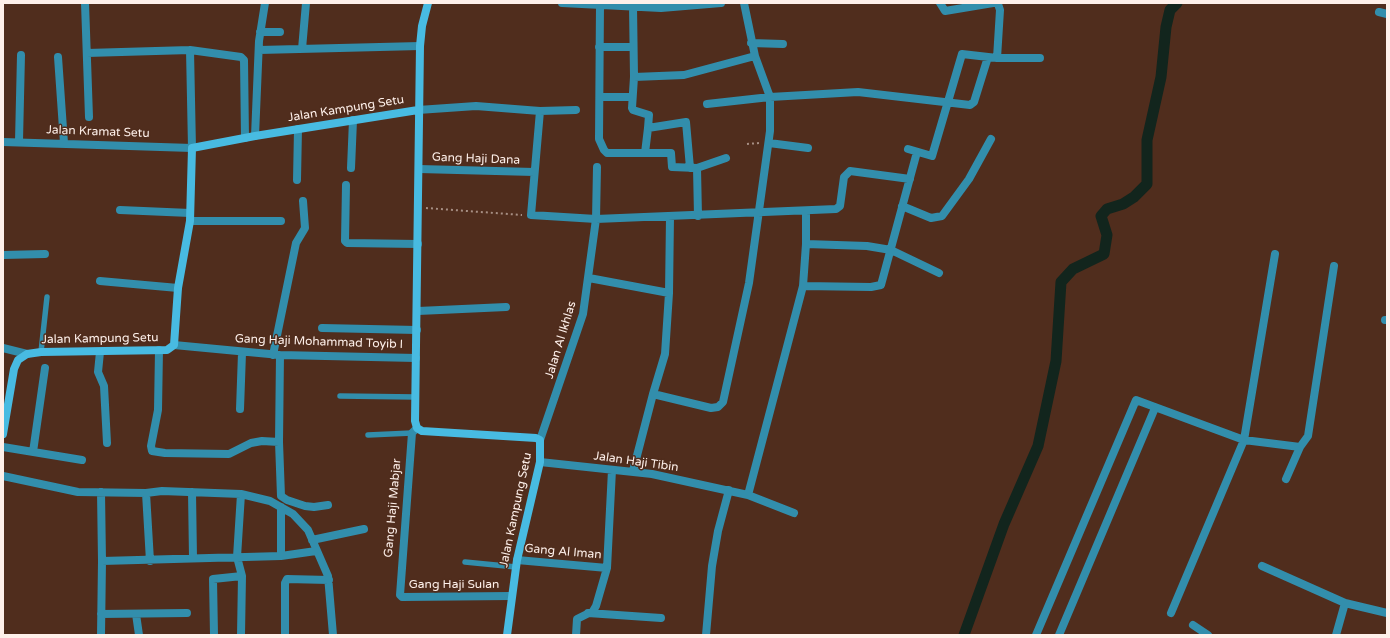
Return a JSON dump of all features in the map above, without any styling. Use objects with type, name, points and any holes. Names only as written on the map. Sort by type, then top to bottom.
[{"type":"street","points":[[85,3],[89,117]]},
{"type":"street","points":[[255,136],[260,32],[265,3]]},
{"type":"street","points":[[302,49],[306,3]]},
{"type":"street","points":[[428,3],[422,26],[420,46],[418,110],[476,106],[540,111],[576,110]]},
{"type":"street","points":[[562,3],[633,6],[720,3]]},
{"type":"street","points":[[653,394],[711,408],[718,407],[723,402],[749,283],[769,143],[770,97],[755,56],[744,3]]},
{"type":"street","points":[[940,3],[945,11],[994,3],[998,4],[1000,10],[997,58]]},
{"type":"street","points":[[600,5],[599,139],[604,150],[607,153],[671,153],[672,167],[694,168],[726,158]]},
{"type":"street","points":[[633,6],[634,77],[632,108],[633,110],[649,114],[645,152]]},
{"type":"street","points":[[260,32],[280,32]]},
{"type":"street","points":[[752,43],[783,44]]},
{"type":"street","points":[[259,50],[420,46]]},
{"type":"street","points":[[599,47],[633,47]]},
{"type":"street","points":[[87,53],[190,50],[241,57],[244,60],[245,138]]},
{"type":"street","points":[[190,50],[192,148]]},
{"type":"street","points":[[908,149],[932,156],[960,55],[964,53],[997,58],[1040,58]]},
{"type":"street","points":[[19,141],[21,55]]},
{"type":"street","points":[[634,77],[684,75],[755,56]]},
{"type":"street","points":[[58,57],[64,143]]},
{"type":"street","points":[[707,104],[770,97],[858,92],[968,105],[974,102],[988,57]]},
{"type":"street","points":[[600,97],[632,97]]},
{"type":"street","name":"Jalan Kampung Setu","points":[[3,434],[14,369],[18,360],[27,354],[41,352],[159,350],[169,349],[174,345],[178,288],[190,217],[192,148],[255,136],[418,110],[418,311],[414,430],[536,438],[540,440],[540,462],[516,563],[507,635]]},
{"type":"street","points":[[540,111],[531,215],[596,219],[758,214],[839,208],[844,177],[850,171],[910,179]]},
{"type":"street","points":[[351,168],[353,120]]},
{"type":"street","points":[[648,128],[686,122],[694,168],[698,216]]},
{"type":"street","points":[[297,180],[298,129]]},
{"type":"street","points":[[902,206],[931,218],[942,216],[969,179],[991,139]]},
{"type":"street","name":"Jalan Kramat Setu","points":[[3,142],[19,141],[192,148]]},
{"type":"street","points":[[769,143],[808,148]]},
{"type":"street","points":[[803,286],[871,287],[881,285],[916,152]]},
{"type":"street","name":"Jalan Al Ikhlas","points":[[540,440],[581,325],[589,278],[596,219],[597,167]]},
{"type":"street","name":"Gang Haji Dana","points":[[418,169],[534,172]]},
{"type":"street","points":[[346,184],[345,240],[347,243],[418,244]]},
{"type":"street","points":[[303,201],[305,228],[296,243],[276,355],[281,496],[305,506],[314,507],[328,505]]},
{"type":"street","points":[[120,210],[190,217],[281,220]]},
{"type":"street","points":[[748,495],[803,286],[806,244],[806,211]]},
{"type":"street","points":[[633,471],[653,394],[666,354],[669,293],[670,217]]},
{"type":"street","points":[[806,244],[867,246],[891,250],[939,273]]},
{"type":"street","points":[[3,254],[45,254]]},
{"type":"street","points":[[1171,613],[1244,440],[1275,254]]},
{"type":"street","points":[[1286,479],[1300,447],[1308,436],[1334,266]]},
{"type":"street","points":[[589,278],[669,293]]},
{"type":"street","points":[[100,281],[178,288]]},
{"type":"street","points":[[418,311],[506,307]]},
{"type":"street","points":[[322,328],[417,330]]},
{"type":"street","name":"Gang Haji Mohammad Toyib I","points":[[174,345],[242,353],[276,355],[416,358]]},
{"type":"street","points":[[3,348],[27,354]]},
{"type":"street","points":[[159,350],[158,410],[151,446],[152,451],[165,453],[229,454],[251,443],[262,441],[279,442]]},
{"type":"street","points":[[100,352],[98,372],[104,386],[107,443]]},
{"type":"street","points":[[240,408],[242,353]]},
{"type":"street","points":[[33,452],[45,368]]},
{"type":"street","points":[[1036,635],[1136,400],[1244,440],[1300,447]]},
{"type":"street","points":[[1059,635],[1155,408]]},
{"type":"street","name":"Gang Haji Mabjar","points":[[399,593],[414,430]]},
{"type":"street","points":[[3,447],[82,460]]},
{"type":"street","name":"Jalan Haji Tibin","points":[[540,462],[633,471],[729,490],[748,495],[794,513]]},
{"type":"street","points":[[576,635],[577,619],[593,611],[596,606],[607,568],[612,470]]},
{"type":"street","points":[[3,476],[78,492],[146,493],[162,491],[241,494],[270,501],[281,506],[302,522],[324,565],[329,580],[333,635]]},
{"type":"street","points":[[706,635],[712,566],[718,531],[729,490]]},
{"type":"street","points":[[101,492],[101,635]]},
{"type":"street","points":[[192,492],[193,558]]},
{"type":"street","points":[[146,493],[150,561]]},
{"type":"street","points":[[241,494],[237,556],[242,576],[241,635]]},
{"type":"street","points":[[281,506],[281,556]]},
{"type":"street","points":[[312,540],[364,530]]},
{"type":"street","points":[[102,562],[237,556],[281,556],[316,551]]},
{"type":"street","name":"Gang Al Iman","points":[[516,563],[607,568]]},
{"type":"street","points":[[1262,566],[1345,603],[1387,613]]},
{"type":"street","points":[[214,635],[213,579],[242,576]]},
{"type":"street","points":[[285,635],[285,583],[287,579],[329,580]]},
{"type":"street","name":"Gang Haji Sulan","points":[[399,593],[402,597],[511,596]]},
{"type":"street","points":[[1336,635],[1345,603]]},
{"type":"street","points":[[101,614],[187,613]]},
{"type":"street","points":[[587,613],[661,618]]},
{"type":"street","points":[[136,614],[139,635]]},
{"type":"street","points":[[1193,625],[1208,635]]},
{"type":"lane","points":[[41,352],[47,297]]},
{"type":"lane","points":[[340,396],[416,396]]},
{"type":"lane","points":[[368,435],[414,430]]},
{"type":"lane","points":[[465,562],[516,563]]},
{"type":"path","points":[[428,209],[531,215]]},
{"type":"waterway","points":[[964,635],[1004,524],[1038,446],[1056,361],[1061,282],[1073,269],[1104,254],[1107,235],[1101,216],[1107,209],[1123,204],[1134,197],[1147,184],[1147,140],[1161,77],[1166,27],[1170,10],[1177,3]]}]
